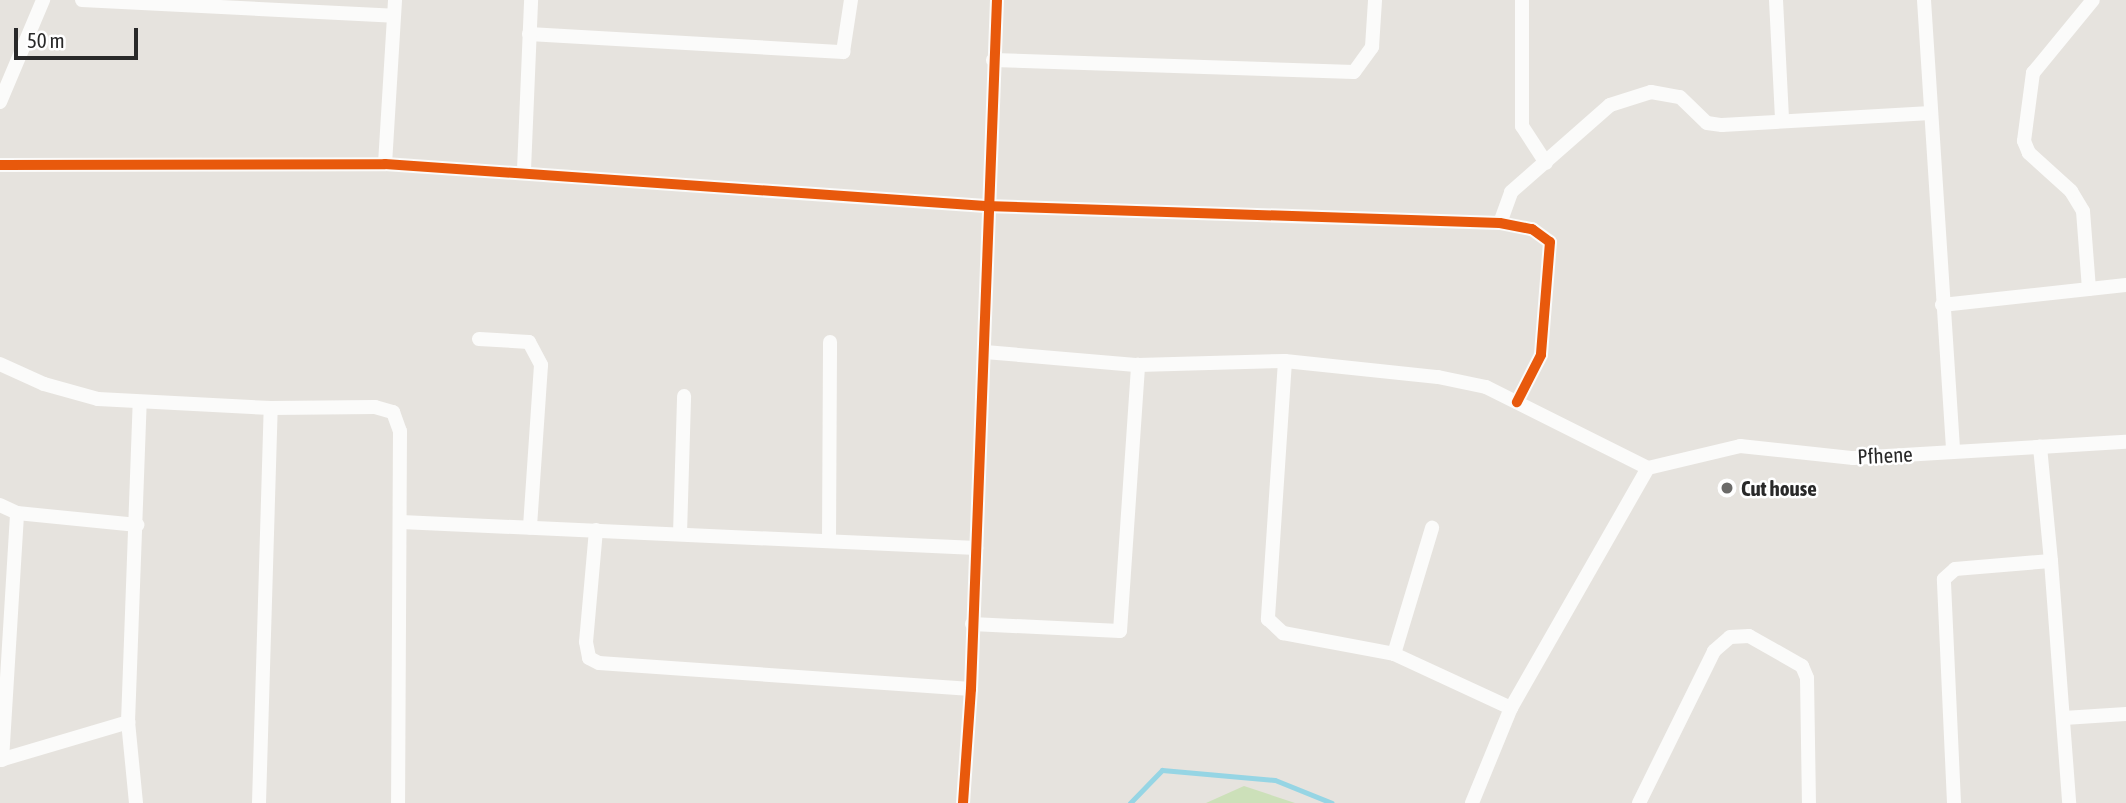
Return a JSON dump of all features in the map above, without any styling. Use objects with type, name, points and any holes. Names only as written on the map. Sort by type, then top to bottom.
[{"type":"street","points":[[0,102],[43,0]]},
{"type":"street","points":[[82,0],[394,16]]},
{"type":"street","points":[[385,164],[395,0]]},
{"type":"street","points":[[524,170],[531,0]]},
{"type":"street","points":[[530,34],[844,52],[851,0]]},
{"type":"street","points":[[963,803],[971,689],[985,352],[986,206],[997,0]]},
{"type":"street","points":[[993,60],[1354,72],[1371,47],[1376,0]]},
{"type":"street","points":[[1522,0],[1522,127],[1546,163]]},
{"type":"street","points":[[1776,0],[1782,119]]},
{"type":"street","points":[[1924,0],[1953,451]]},
{"type":"street","points":[[2089,289],[2083,211],[2071,191],[2029,153],[2024,141],[2033,73],[2093,0]]},
{"type":"street","points":[[1500,223],[1511,192],[1610,105],[1651,92],[1681,97],[1707,123],[1931,113]]},
{"type":"street","points":[[0,165],[385,164],[524,170],[986,206],[1500,223],[1532,229],[1550,242],[1541,355],[1517,402]]},
{"type":"street","points":[[1942,305],[2126,285]]},
{"type":"street","points":[[479,339],[529,342],[541,365],[530,528]]},
{"type":"street","points":[[829,541],[830,342]]},
{"type":"street","points":[[985,352],[1138,365],[1285,361],[1438,377],[1486,387],[1648,468],[1511,709],[1477,800]]},
{"type":"street","points":[[1285,361],[1268,620],[1283,633],[1394,654],[1511,709]]},
{"type":"street","points":[[0,364],[44,384],[98,399],[271,408],[376,407],[393,412],[399,419],[401,522],[398,803]]},
{"type":"street","points":[[972,624],[1121,631],[1138,365]]},
{"type":"street","points":[[680,534],[684,396]]},
{"type":"street","points":[[136,803],[128,722],[140,402]]},
{"type":"street","points":[[258,803],[271,408]]},
{"type":"street","name":"Pfhene","points":[[1648,468],[1740,446],[1853,458],[2126,442]]},
{"type":"street","points":[[2040,447],[2069,803]]},
{"type":"street","points":[[0,505],[17,513],[137,525]]},
{"type":"street","points":[[17,513],[4,648],[1,760],[128,722]]},
{"type":"street","points":[[401,522],[976,548]]},
{"type":"street","points":[[1394,654],[1432,528]]},
{"type":"street","points":[[596,530],[586,642],[589,658],[599,663],[971,689]]},
{"type":"street","points":[[1954,803],[1944,579],[1955,569],[2051,561]]},
{"type":"street","points":[[1639,803],[1714,651],[1730,636],[1749,636],[1802,666],[1807,678],[1809,803]]},
{"type":"street","points":[[2064,718],[2126,713]]},
{"type":"green space","points":[[1244,786],[1295,803],[1206,803]]},
{"type":"waterway","points":[[1130,803],[1162,770],[1275,780],[1332,803]]},
{"type":"cycle path","points":[[963,803],[971,689],[997,0]]},
{"type":"cycle path","points":[[0,165],[385,164],[986,206],[1500,223],[1532,229],[1550,242],[1541,355],[1517,402]]},
{"type":"place","name":"Cut house","points":[[1727,488]]}]
